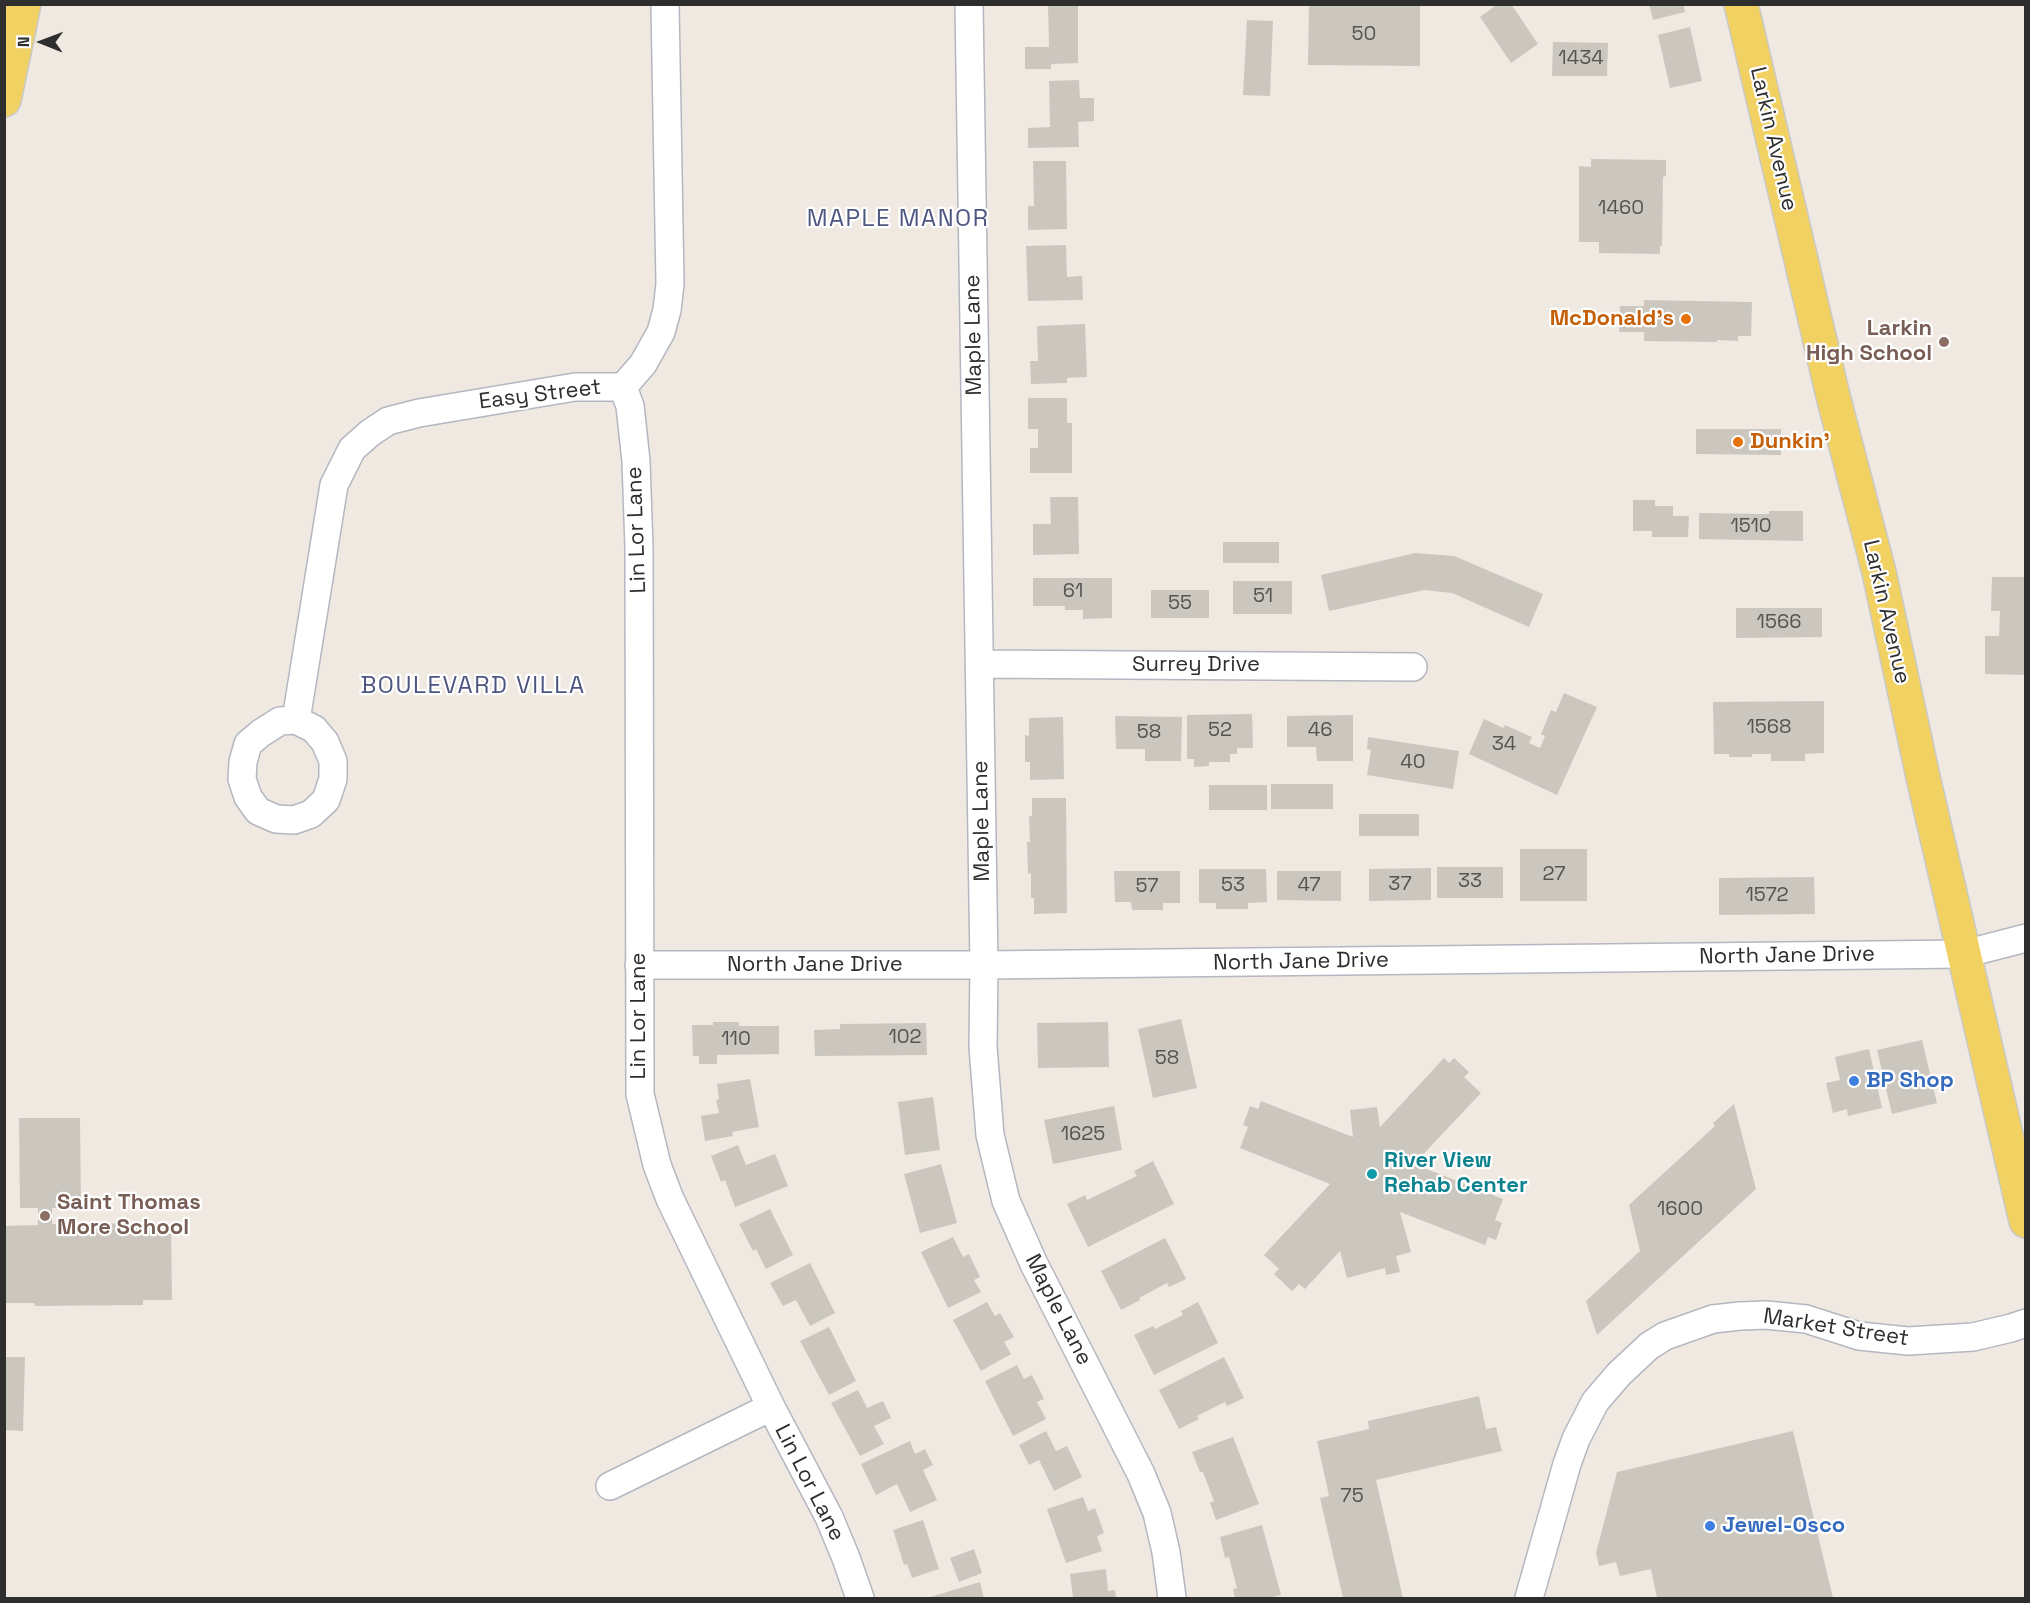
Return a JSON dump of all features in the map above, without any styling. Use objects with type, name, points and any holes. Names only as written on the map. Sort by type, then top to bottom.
[{"type":"main road","points":[[4,100],[11,41],[24,4]]},
{"type":"main road","name":"Larkin Avenue","points":[[1741,4],[1831,386],[1879,572],[1923,777],[2025,1221]]},
{"type":"street","name":"Easy Street","points":[[296,720],[334,485],[352,449],[370,432],[388,421],[419,413],[576,387],[623,387],[643,364],[661,332],[667,310],[670,284],[665,4]]},
{"type":"street","name":"Maple Lane","points":[[969,4],[984,965],[982,1047],[990,1135],[1006,1202],[1034,1264],[1141,1474],[1157,1513],[1173,1599]]},
{"type":"street","name":"Lin Lor Lane","points":[[623,387],[630,406],[636,461],[639,548],[640,1094],[657,1165],[670,1199],[771,1407],[829,1517],[860,1599]]},
{"type":"street","name":"Surrey Drive","points":[[980,664],[1413,667]]},
{"type":"street","name":"North Jane Drive","points":[[639,965],[984,965],[1964,954],[2025,938]]},
{"type":"street","name":"Market Street","points":[[1529,1599],[1567,1464],[1576,1439],[1595,1402],[1619,1374],[1649,1346],[1665,1336],[1713,1319],[1766,1315],[1806,1319],[1859,1336],[1908,1341],[1973,1337],[2025,1323]]},
{"type":"street","points":[[610,1486],[771,1407]]},
{"type":"building","points":[[1309,4],[1420,4],[1420,66],[1308,65]]},
{"type":"building","points":[[1498,4],[1511,4],[1538,44],[1511,63],[1480,17]]},
{"type":"building","points":[[1649,4],[1683,4],[1685,12],[1653,20]]},
{"type":"building","points":[[1048,5],[1078,5],[1078,63],[1051,64],[1051,69],[1025,69],[1025,47],[1049,47]]},
{"type":"building","points":[[1247,20],[1273,21],[1270,96],[1243,95]]},
{"type":"building","points":[[1690,27],[1702,81],[1670,88],[1658,35]]},
{"type":"building","points":[[1553,42],[1608,43],[1607,76],[1552,76]]},
{"type":"building","points":[[1079,80],[1080,98],[1094,98],[1094,121],[1078,122],[1079,147],[1028,148],[1028,128],[1050,127],[1049,81]]},
{"type":"building","points":[[1591,159],[1666,160],[1666,176],[1663,177],[1660,254],[1599,253],[1599,242],[1579,242],[1579,166],[1591,167]]},
{"type":"building","points":[[1033,161],[1066,161],[1067,229],[1028,230],[1028,206],[1034,206]]},
{"type":"building","points":[[1066,245],[1067,277],[1082,276],[1083,300],[1028,301],[1026,246]]},
{"type":"building","name":"McDonald's","points":[[1644,300],[1752,302],[1751,336],[1738,336],[1738,341],[1717,340],[1717,342],[1644,341],[1644,332],[1619,332],[1620,306],[1644,306]]},
{"type":"building","points":[[1085,324],[1087,377],[1067,378],[1067,383],[1031,384],[1030,361],[1038,361],[1037,326]]},
{"type":"building","points":[[1028,398],[1067,398],[1067,423],[1072,423],[1072,473],[1030,473],[1030,448],[1038,448],[1038,429],[1028,429]]},
{"type":"building","name":"Dunkin'","points":[[1696,429],[1781,429],[1781,455],[1696,454]]},
{"type":"building","points":[[1050,497],[1078,497],[1079,554],[1033,555],[1033,524],[1051,524]]},
{"type":"building","points":[[1633,500],[1655,500],[1655,506],[1673,506],[1673,516],[1689,516],[1688,537],[1652,537],[1652,531],[1633,531]]},
{"type":"building","points":[[1769,511],[1803,511],[1803,541],[1699,539],[1699,513],[1769,514]]},
{"type":"building","points":[[1223,542],[1279,542],[1279,563],[1223,563]]},
{"type":"building","points":[[1415,553],[1454,556],[1543,594],[1529,627],[1452,593],[1424,590],[1329,611],[1321,575]]},
{"type":"building","points":[[1992,577],[2026,577],[2026,675],[1985,674],[1985,636],[1999,636],[2000,611],[1991,611]]},
{"type":"building","points":[[1033,578],[1112,578],[1112,618],[1083,619],[1083,610],[1065,610],[1065,606],[1033,606]]},
{"type":"building","points":[[1233,581],[1292,581],[1292,614],[1233,614]]},
{"type":"building","points":[[1151,590],[1209,590],[1209,618],[1151,618]]},
{"type":"building","points":[[1736,608],[1822,608],[1822,637],[1736,638]]},
{"type":"building","points":[[1564,693],[1597,707],[1557,795],[1469,754],[1484,719],[1532,737],[1529,743],[1540,748],[1545,736],[1541,734],[1551,710],[1556,712]]},
{"type":"building","points":[[1824,701],[1824,753],[1805,754],[1805,761],[1771,761],[1771,754],[1729,757],[1729,754],[1714,754],[1713,702]]},
{"type":"building","points":[[1252,714],[1253,748],[1237,748],[1237,754],[1230,754],[1230,762],[1209,762],[1209,766],[1194,767],[1194,759],[1187,759],[1187,715]]},
{"type":"building","points":[[1353,715],[1353,761],[1317,761],[1316,747],[1287,747],[1287,716]]},
{"type":"building","points":[[1115,716],[1182,717],[1181,761],[1145,761],[1145,749],[1116,749]]},
{"type":"building","points":[[1063,717],[1064,779],[1030,780],[1030,762],[1025,762],[1025,735],[1029,736],[1029,718]]},
{"type":"building","points":[[1368,737],[1459,751],[1453,789],[1367,775],[1371,750],[1367,749]]},
{"type":"building","points":[[1271,784],[1333,784],[1333,809],[1271,809]]},
{"type":"building","points":[[1209,785],[1267,785],[1267,810],[1209,810]]},
{"type":"building","points":[[1032,798],[1066,798],[1067,913],[1034,914],[1034,898],[1031,898],[1031,873],[1028,874],[1027,842],[1030,842],[1029,816],[1032,816]]},
{"type":"building","points":[[1359,814],[1419,814],[1419,836],[1359,836]]},
{"type":"building","points":[[1520,849],[1587,849],[1587,901],[1520,901]]},
{"type":"building","points":[[1437,867],[1503,867],[1503,898],[1437,898]]},
{"type":"building","points":[[1431,868],[1431,900],[1369,901],[1369,869]]},
{"type":"building","points":[[1199,869],[1266,869],[1267,902],[1248,903],[1248,909],[1216,909],[1216,903],[1199,903]]},
{"type":"building","points":[[1114,871],[1180,871],[1180,903],[1163,903],[1163,910],[1132,910],[1131,902],[1115,902]]},
{"type":"building","points":[[1277,871],[1341,871],[1341,901],[1277,900]]},
{"type":"building","points":[[1814,877],[1815,914],[1719,915],[1719,878]]},
{"type":"building","points":[[1181,1019],[1197,1088],[1153,1098],[1138,1029]]},
{"type":"building","points":[[713,1022],[739,1022],[739,1026],[779,1026],[779,1054],[717,1055],[717,1064],[699,1064],[699,1056],[693,1056],[692,1025],[713,1025]]},
{"type":"building","points":[[1108,1022],[1109,1067],[1038,1068],[1037,1023]]},
{"type":"building","points":[[926,1023],[927,1055],[815,1056],[814,1030],[840,1029],[840,1024]]},
{"type":"building","points":[[1922,1040],[1937,1103],[1892,1114],[1877,1050]]},
{"type":"building","name":"BP Shop","points":[[1869,1049],[1882,1108],[1848,1116],[1847,1109],[1833,1113],[1826,1083],[1840,1080],[1835,1057]]},
{"type":"building","name":"River View Rehab Center","points":[[1444,1058],[1449,1063],[1454,1058],[1469,1072],[1464,1077],[1481,1093],[1414,1164],[1503,1199],[1495,1220],[1502,1223],[1496,1240],[1488,1237],[1485,1245],[1400,1212],[1411,1252],[1396,1256],[1400,1272],[1386,1275],[1385,1268],[1347,1278],[1340,1251],[1305,1289],[1299,1284],[1292,1291],[1274,1274],[1279,1269],[1264,1255],[1330,1184],[1240,1148],[1248,1127],[1243,1125],[1250,1106],[1258,1109],[1261,1101],[1353,1137],[1350,1110],[1377,1107],[1380,1127]]},
{"type":"building","points":[[750,1079],[759,1127],[732,1132],[733,1136],[705,1141],[701,1116],[719,1113],[716,1100],[719,1099],[717,1084]]},
{"type":"building","points":[[933,1097],[940,1150],[905,1155],[898,1102]]},
{"type":"building","points":[[1734,1104],[1756,1189],[1597,1335],[1586,1301],[1640,1251],[1629,1205],[1715,1126],[1713,1123]]},
{"type":"building","points":[[1114,1106],[1122,1150],[1053,1164],[1044,1120]]},
{"type":"building","name":"Saint Thomas More School","points":[[19,1118],[80,1118],[81,1208],[52,1208],[52,1224],[171,1223],[172,1300],[143,1300],[143,1305],[35,1306],[34,1303],[5,1303],[5,1226],[38,1225],[38,1208],[20,1208]]},
{"type":"building","points":[[738,1145],[746,1165],[775,1154],[788,1186],[735,1207],[725,1180],[721,1182],[711,1156]]},
{"type":"building","points":[[1153,1161],[1174,1204],[1088,1247],[1067,1204],[1085,1195],[1087,1200],[1137,1176],[1134,1171]]},
{"type":"building","points":[[941,1164],[957,1223],[920,1233],[904,1174]]},
{"type":"building","points":[[770,1209],[793,1255],[766,1269],[756,1249],[753,1251],[739,1224]]},
{"type":"building","points":[[953,1237],[963,1257],[969,1254],[980,1277],[974,1280],[981,1292],[948,1308],[921,1252]]},
{"type":"building","points":[[1165,1238],[1186,1279],[1169,1287],[1167,1283],[1121,1310],[1101,1271]]},
{"type":"building","points":[[810,1263],[835,1313],[810,1326],[796,1300],[783,1306],[770,1283]]},
{"type":"building","points":[[987,1302],[995,1316],[1000,1313],[1014,1337],[1004,1342],[1011,1354],[981,1371],[953,1320]]},
{"type":"building","points":[[1198,1302],[1218,1343],[1154,1375],[1134,1335],[1153,1326],[1155,1329],[1183,1315],[1181,1311]]},
{"type":"building","points":[[829,1327],[856,1381],[829,1395],[800,1341]]},
{"type":"building","points":[[4,1357],[25,1357],[23,1431],[4,1430]]},
{"type":"building","points":[[1224,1357],[1244,1398],[1227,1406],[1225,1402],[1197,1416],[1199,1419],[1179,1429],[1159,1390]]},
{"type":"building","points":[[1017,1365],[1024,1379],[1032,1375],[1044,1399],[1037,1402],[1046,1419],[1013,1436],[985,1381]]},
{"type":"building","points":[[858,1390],[867,1408],[883,1401],[891,1418],[874,1426],[884,1444],[860,1456],[831,1403]]},
{"type":"building","points":[[1479,1396],[1486,1429],[1496,1427],[1502,1451],[1376,1480],[1403,1598],[1343,1598],[1320,1498],[1329,1496],[1317,1441],[1369,1429],[1368,1421]]},
{"type":"building","points":[[1046,1431],[1056,1451],[1067,1446],[1082,1477],[1054,1491],[1039,1460],[1029,1465],[1019,1445]]},
{"type":"building","name":"Jewel-Osco","points":[[1793,1431],[1833,1598],[1657,1598],[1651,1569],[1620,1576],[1616,1562],[1599,1566],[1596,1553],[1617,1472]]},
{"type":"building","points":[[1233,1437],[1259,1504],[1216,1520],[1210,1503],[1214,1501],[1203,1472],[1200,1472],[1192,1452]]},
{"type":"building","points":[[910,1441],[915,1454],[925,1449],[933,1465],[923,1470],[937,1500],[910,1512],[897,1484],[876,1495],[861,1464]]},
{"type":"building","points":[[1083,1497],[1088,1511],[1095,1508],[1104,1533],[1097,1536],[1102,1551],[1066,1563],[1047,1509]]},
{"type":"building","points":[[923,1520],[939,1569],[912,1578],[907,1564],[904,1565],[893,1530]]},
{"type":"building","points":[[1262,1525],[1281,1595],[1268,1598],[1235,1598],[1233,1589],[1237,1588],[1229,1557],[1225,1558],[1220,1537]]},
{"type":"building","points":[[974,1549],[982,1573],[959,1582],[950,1558]]},
{"type":"building","points":[[1106,1569],[1108,1591],[1115,1590],[1116,1598],[1073,1598],[1070,1574]]},
{"type":"building","points":[[980,1582],[984,1598],[927,1598]]},
{"type":"place","name":"McDonald's","points":[[1686,319]]},
{"type":"place","name":"Larkin High School","points":[[1944,342]]},
{"type":"place","name":"Dunkin'","points":[[1738,442]]},
{"type":"place","name":"BP Shop","points":[[1854,1081]]},
{"type":"place","name":"River View Rehab Center","points":[[1372,1174]]},
{"type":"place","name":"Saint Thomas More School","points":[[45,1216]]},
{"type":"place","name":"Jewel-Osco","points":[[1710,1526]]},
{"type":"district","name":"MAPLE MANOR","points":[[898,219]]},
{"type":"district","name":"BOULEVARD VILLA","points":[[473,686]]}]
